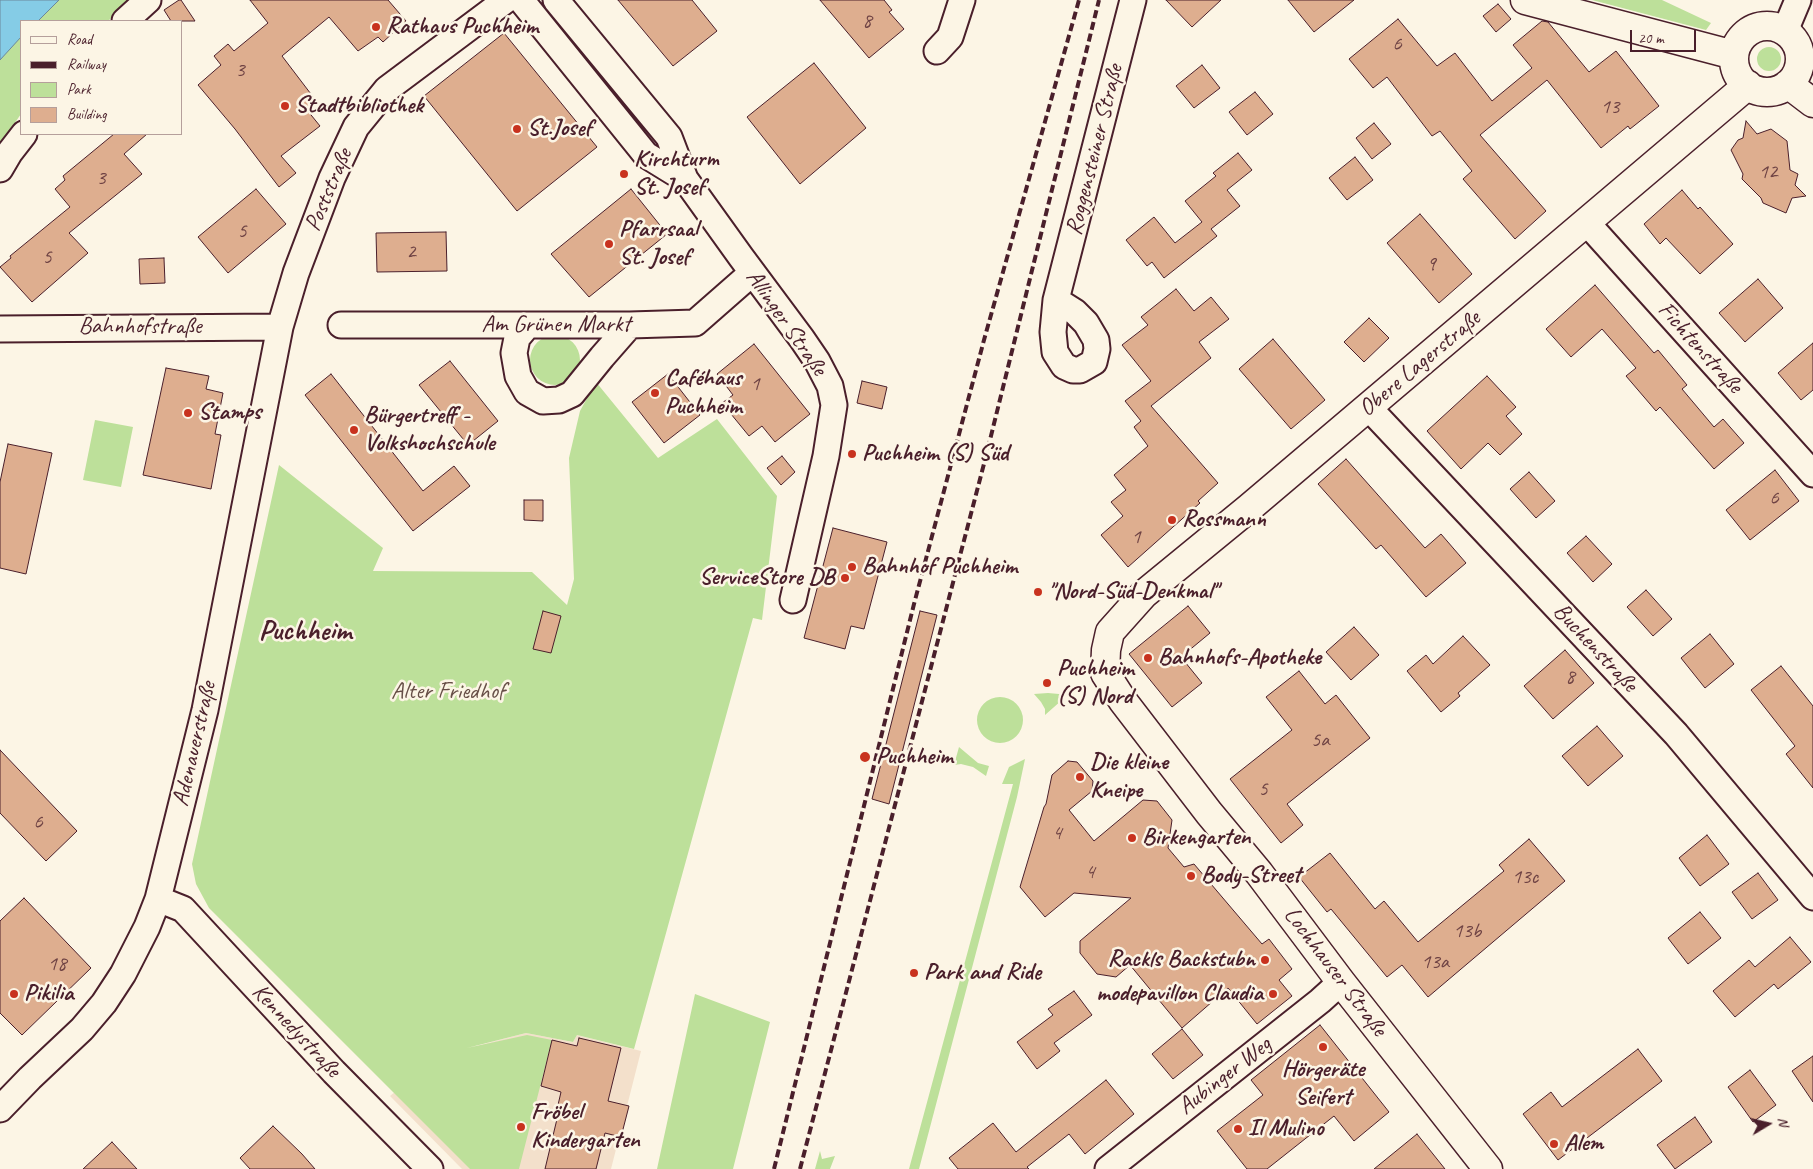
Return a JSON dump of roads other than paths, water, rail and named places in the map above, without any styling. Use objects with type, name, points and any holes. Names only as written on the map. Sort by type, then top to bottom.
[{"type":"street","points":[[126,20],[148,0]]},
{"type":"street","name":"Poststraße","points":[[280,327],[299,263],[332,178],[356,127],[387,89],[506,0]]},
{"type":"street","name":"Allinger Straße","points":[[521,0],[646,155],[685,179]]},
{"type":"street","name":"Allinger Straße","points":[[556,0],[669,137],[685,179],[817,361],[830,386],[834,405],[826,456],[793,600]]},
{"type":"street","points":[[937,51],[950,37],[962,0]]},
{"type":"street","name":"Roggensteiner Straße","points":[[1056,300],[1133,0]]},
{"type":"street","points":[[1525,0],[1734,55]]},
{"type":"street","points":[[1785,30],[1798,0]]},
{"type":"street","points":[[1764,26],[1774,26],[1785,30],[1798,46],[1800,56],[1799,67],[1795,76],[1779,90],[1768,92],[1748,86],[1737,72],[1734,55],[1740,40],[1753,29],[1764,26]]},
{"type":"street","points":[[1788,84],[1813,103]]},
{"type":"street","name":"Obere Lagerstraße","points":[[1106,650],[1110,632],[1144,594],[1368,408],[1748,86]]},
{"type":"street","points":[[0,169],[23,135]]},
{"type":"street","name":"Fichtenstraße","points":[[1587,223],[1813,474]]},
{"type":"street","name":"Am Grünen Markt","points":[[340,325],[630,325],[695,323],[752,273]]},
{"type":"street","points":[[528,325],[517,338],[514,353],[518,376],[527,392],[543,401],[559,400],[572,394],[630,325]]},
{"type":"street","name":"Bahnhofstraße","points":[[0,329],[280,327]]},
{"type":"street","name":"Adenauerstraße","points":[[0,1109],[82,1029],[104,1003],[123,974],[158,899],[204,710],[280,327]]},
{"type":"street","name":"Buchenstraße","points":[[1368,408],[1676,734],[1813,897]]},
{"type":"street","name":"Lochhauser Straße","points":[[1106,650],[1106,673],[1123,701],[1488,1169]]},
{"type":"street","name":"Kennedystraße","points":[[158,899],[183,909],[334,1072],[430,1169]]},
{"type":"street","name":"Aubinger Weg","points":[[1108,1169],[1320,1001],[1341,982]]},
{"type":"water","points":[[0,0],[59,0],[39,20],[20,20],[20,38],[0,60]]},
{"type":"railway","points":[[774,1169],[914,604],[984,340],[1079,0]]},
{"type":"railway","points":[[800,1169],[985,460],[1099,0]]},
{"type":"place","name":"Rathaus Puchheim","points":[[376,27]]},
{"type":"place","name":"Stadtbibliothek","points":[[285,106]]},
{"type":"place","name":"St.Josef","points":[[517,129]]},
{"type":"place","name":"Kirchturm St. Josef","points":[[624,174]]},
{"type":"place","name":"Pfarrsaal St. Josef","points":[[609,244]]},
{"type":"place","name":"Caféhaus Puchheim","points":[[655,393]]},
{"type":"place","name":"Stamps","points":[[188,413]]},
{"type":"place","name":"Bürgertreff - Volkshochschule","points":[[354,430]]},
{"type":"place","name":"Puchheim (S) Süd","points":[[852,454]]},
{"type":"place","name":"Rossmann","points":[[1172,520]]},
{"type":"place","name":"Bahnhof Puchheim","points":[[852,567]]},
{"type":"place","name":"ServiceStore DB","points":[[845,578]]},
{"type":"place","name":"\"Nord-Süd-Denkmal\"","points":[[1038,592]]},
{"type":"place","name":"Bahnhofs-Apotheke","points":[[1148,658]]},
{"type":"place","name":"Puchheim (S) Nord","points":[[1047,683]]},
{"type":"place","name":"Puchheim","points":[[865,757]]},
{"type":"place","name":"Die kleine Kneipe","points":[[1080,777]]},
{"type":"place","name":"Birkengarten","points":[[1132,838]]},
{"type":"place","name":"Body-Street","points":[[1191,876]]},
{"type":"place","name":"Rackls Backstubn","points":[[1265,960]]},
{"type":"place","name":"Park and Ride","points":[[914,973]]},
{"type":"place","name":"Pikilia","points":[[14,994]]},
{"type":"place","name":"modepavillon Claudia","points":[[1273,994]]},
{"type":"place","name":"Hörgeräte Seifert","points":[[1323,1047]]},
{"type":"place","name":"Fröbel Kindergarten","points":[[521,1127]]},
{"type":"place","name":"Il Mulino","points":[[1238,1129]]},
{"type":"place","name":"Alem","points":[[1554,1144]]},
{"type":"district","name":"Puchheim","points":[[305,631]]},
{"type":"park label","name":"Alter Friedhof","points":[[448,692]]}]
